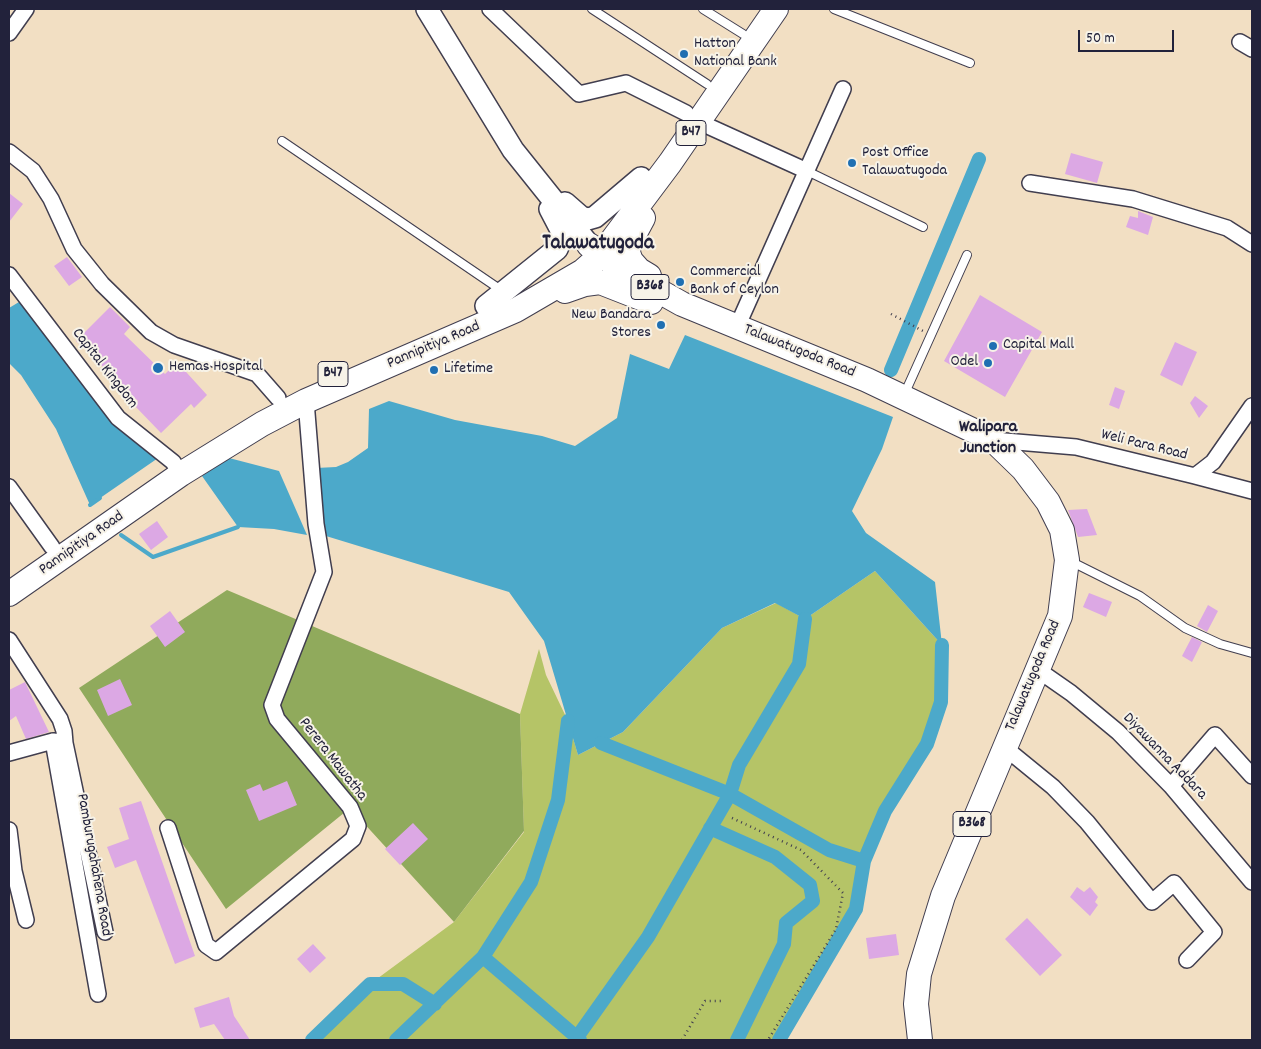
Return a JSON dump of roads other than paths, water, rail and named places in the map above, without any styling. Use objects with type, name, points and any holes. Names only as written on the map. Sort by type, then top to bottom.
[{"type":"main road","points":[[427,9],[495,123],[531,174],[595,250]]},
{"type":"main road","name":"Pannipitiya Road","points":[[595,250],[670,163],[707,84],[760,9]]},
{"type":"main road","name":"Pannipitiya Road","points":[[9,594],[177,468],[278,398],[506,299],[583,271],[641,178],[693,117],[776,9]]},
{"type":"main road","points":[[670,163],[661,190],[632,236],[628,253],[631,261],[639,270],[666,286],[702,312]]},
{"type":"main road","points":[[531,174],[581,217],[588,219],[594,218],[641,178]]},
{"type":"main road","points":[[506,299],[552,255],[561,240],[558,221],[531,174]]},
{"type":"main road","name":"Talawatugoda Road","points":[[595,250],[652,288],[702,312],[904,396],[993,440],[1024,469],[1048,502],[1062,530],[1067,560],[1060,616],[943,896],[918,974],[916,1004],[920,1040]]},
{"type":"main road","points":[[506,299],[600,282],[654,303],[702,312]]},
{"type":"main road","name":"Pannipitiya Road","points":[[9,577],[52,547],[177,468],[506,299]]},
{"type":"street","points":[[9,33],[26,9]]},
{"type":"street","points":[[490,9],[579,94],[626,83],[807,171]]},
{"type":"street","points":[[738,327],[843,89]]},
{"type":"street","points":[[9,152],[33,171],[51,199],[74,249],[102,284],[151,332],[174,346],[257,374],[278,398]]},
{"type":"street","points":[[1030,183],[1133,199],[1227,228],[1252,244]]},
{"type":"street","name":"Capital Kingdom","points":[[9,275],[118,418],[177,468]]},
{"type":"street","name":"Perera Mawatha","points":[[168,828],[206,945],[216,952],[353,839],[358,826],[350,807],[277,719],[272,705],[324,572],[316,524],[306,401]]},
{"type":"street","name":"Weli Para Road","points":[[993,440],[1076,447],[1195,476],[1213,462],[1252,406]]},
{"type":"street","points":[[1195,476],[1252,491]]},
{"type":"street","points":[[9,487],[52,547]]},
{"type":"street","name":"Pamburugahahena Road","points":[[9,640],[60,719],[64,731],[59,742],[98,994]]},
{"type":"street","name":"Diyawanna Addara","points":[[1038,670],[1071,693],[1118,732],[1171,786],[1252,882]]},
{"type":"street","points":[[1171,786],[1215,735],[1252,776]]},
{"type":"street","points":[[9,753],[59,742]]},
{"type":"street","name":"Pamburugahahena Road","points":[[59,742],[105,932]]},
{"type":"street","points":[[1004,747],[1053,787],[1087,822],[1152,902],[1174,883],[1214,932],[1188,960]]},
{"type":"street","points":[[9,830],[14,871],[26,920]]},
{"type":"lane","points":[[592,9],[707,84]]},
{"type":"lane","points":[[703,9],[743,34]]},
{"type":"lane","points":[[834,9],[970,64]]},
{"type":"lane","points":[[282,141],[506,299]]},
{"type":"lane","points":[[807,171],[923,227]]},
{"type":"lane","points":[[904,396],[967,254]]},
{"type":"lane","points":[[1067,560],[1140,596],[1185,628],[1220,644],[1252,653]]},
{"type":"water","points":[[19,302],[111,416],[161,456],[90,505],[56,429],[21,375],[9,363],[9,308]]},
{"type":"water","points":[[685,335],[893,417],[882,449],[852,511],[866,533],[935,582],[942,645],[875,571],[805,619],[775,603],[722,628],[623,732],[578,755],[544,641],[509,592],[326,536],[316,468],[336,467],[348,462],[368,448],[369,409],[389,401],[455,420],[542,436],[575,446],[617,418],[630,354],[669,369]]},
{"type":"water","points":[[229,458],[279,471],[307,535],[274,529],[238,527],[202,476]]},
{"type":"waterway","points":[[891,370],[979,159]]},
{"type":"waterway","points":[[90,505],[100,498]]},
{"type":"waterway","points":[[121,535],[153,557],[238,527]]},
{"type":"waterway","points":[[575,1040],[648,937],[730,794],[739,765],[799,664],[805,619]]},
{"type":"waterway","points":[[601,743],[730,794],[829,850],[864,861],[885,811],[927,744],[941,702],[942,645]]},
{"type":"waterway","points":[[396,1040],[483,957],[531,882],[558,800],[568,721]]},
{"type":"waterway","points":[[710,828],[775,857],[810,885],[813,901],[786,923],[784,944],[737,1040]]},
{"type":"waterway","points":[[779,1040],[856,909],[864,861]]},
{"type":"waterway","points":[[483,957],[580,1040]]},
{"type":"waterway","points":[[312,1040],[370,984],[403,984],[435,1004]]},
{"type":"place","name":"Hatton National Bank","points":[[684,54]]},
{"type":"place","name":"Post Office Talawatugoda","points":[[852,163]]},
{"type":"place","name":"Commercial Bank of Ceylon","points":[[680,282]]},
{"type":"place","name":"New Bandara Stores","points":[[661,325]]},
{"type":"place","name":"Capital Mall","points":[[993,346]]},
{"type":"place","name":"Odel","points":[[988,363]]},
{"type":"place","name":"Hemas Hospital","points":[[158,368]]},
{"type":"place","name":"Lifetime","points":[[434,370]]},
{"type":"district","name":"Talawatugoda","points":[[598,245]]},
{"type":"district","name":"Walipara Junction","points":[[988,439]]}]
